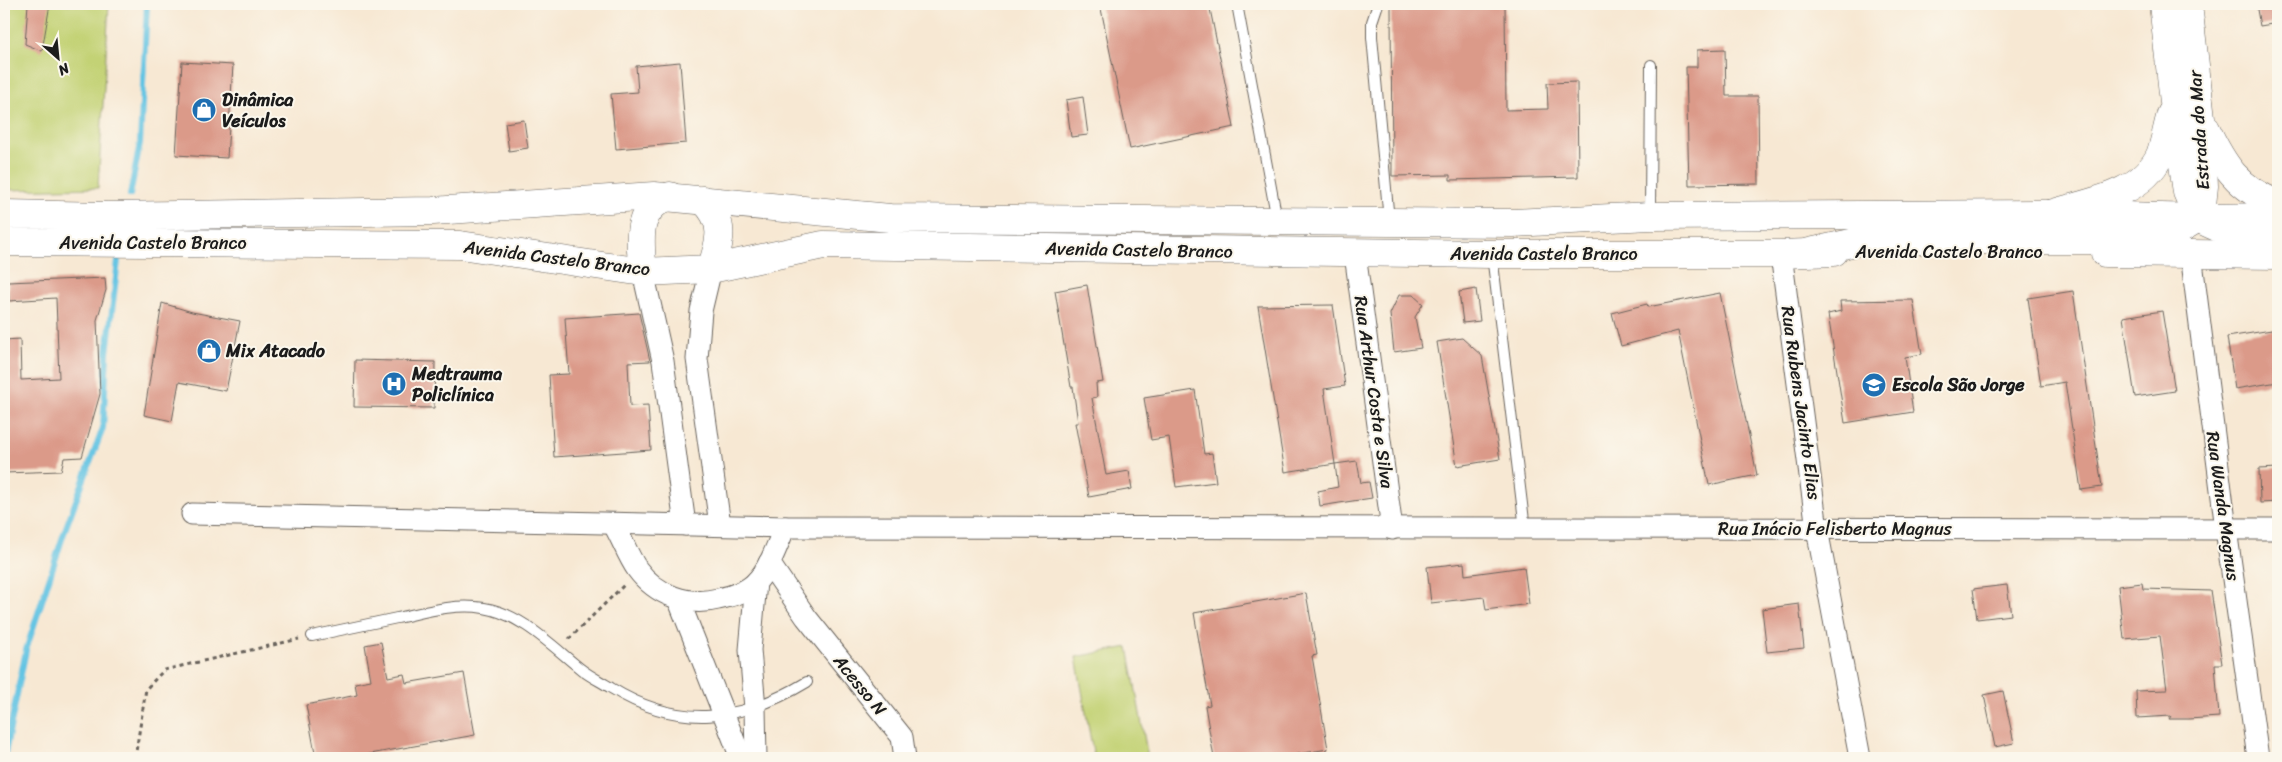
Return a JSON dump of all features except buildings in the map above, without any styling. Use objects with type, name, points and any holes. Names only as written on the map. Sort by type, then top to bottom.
[{"type":"main road","name":"Estrada do Mar","points":[[2163,4],[2187,192],[2198,218]]},
{"type":"main road","name":"Estrada do Mar","points":[[2188,4],[2201,118],[2204,186],[2203,200],[2198,218]]},
{"type":"main road","points":[[2050,214],[2121,192],[2143,178],[2160,154],[2174,102]]},
{"type":"main road","points":[[2201,118],[2227,169],[2254,192],[2278,204]]},
{"type":"main road","name":"Avenida Castelo Branco","points":[[4,214],[109,216],[433,211],[670,196],[890,218],[1513,223],[1650,216],[2050,214],[2198,218],[2278,217]]},
{"type":"main road","points":[[643,272],[641,233],[643,220],[648,209],[657,200],[670,196]]},
{"type":"main road","points":[[703,200],[712,208],[718,218],[720,230],[711,269]]},
{"type":"main road","points":[[1810,252],[1865,240],[2141,240],[2168,236],[2198,218],[2237,236],[2278,239]]},
{"type":"main road","name":"Avenida Castelo Branco","points":[[4,242],[460,245],[643,272],[711,269],[822,245],[1355,254],[1781,254],[1810,252],[2278,255]]},
{"type":"street","name":"Rua Arthur Costa e Silva","points":[[1355,254],[1392,530]]},
{"type":"street","name":"Rua Rubens Jacinto Elias","points":[[1781,254],[1817,529],[1860,758]]},
{"type":"street","name":"Rua Wanda Magnus","points":[[2191,254],[2226,529],[2258,758]]},
{"type":"street","points":[[711,269],[701,311],[697,359],[720,525]]},
{"type":"street","points":[[643,272],[663,361],[685,525]]},
{"type":"street","points":[[663,361],[697,359]]},
{"type":"street","name":"Rua Inácio Felisberto Magnus","points":[[192,514],[785,528],[2278,530]]},
{"type":"street","points":[[614,525],[638,570],[656,588],[679,601],[707,602],[738,594],[756,582],[769,563],[785,528]]},
{"type":"street","name":"Acesso N","points":[[769,563],[806,617],[902,737],[905,758]]},
{"type":"street","points":[[756,582],[750,650],[755,708],[756,758]]},
{"type":"street","points":[[679,601],[741,758]]},
{"type":"lane","points":[[1237,4],[1277,221]]},
{"type":"lane","points":[[1378,4],[1372,22],[1372,37],[1390,222]]},
{"type":"lane","points":[[1650,216],[1651,65]]},
{"type":"lane","points":[[1492,254],[1525,529]]},
{"type":"lane","points":[[312,636],[444,608],[484,608],[524,623],[584,671],[632,701],[666,713],[695,717],[724,715],[755,708],[781,698],[807,682]]},
{"type":"path","points":[[558,649],[591,620],[638,570]]},
{"type":"path","points":[[135,758],[146,689],[164,670],[312,636]]},
{"type":"green space","points":[[4,4],[109,4],[98,188],[4,190]]},
{"type":"green space","points":[[1128,647],[1148,758],[1094,758],[1076,657]]},
{"type":"waterway","points":[[130,195],[140,143],[147,4]]},
{"type":"waterway","points":[[4,758],[26,650],[65,530],[103,428],[107,353],[118,261]]},
{"type":"place","name":"Dinâmica Veículos","points":[[204,110]]},
{"type":"place","name":"Mix Atacado","points":[[209,351]]},
{"type":"place","name":"Medtrauma Policlínica","points":[[394,384]]},
{"type":"place","name":"Escola São Jorge","points":[[1874,385]]}]
